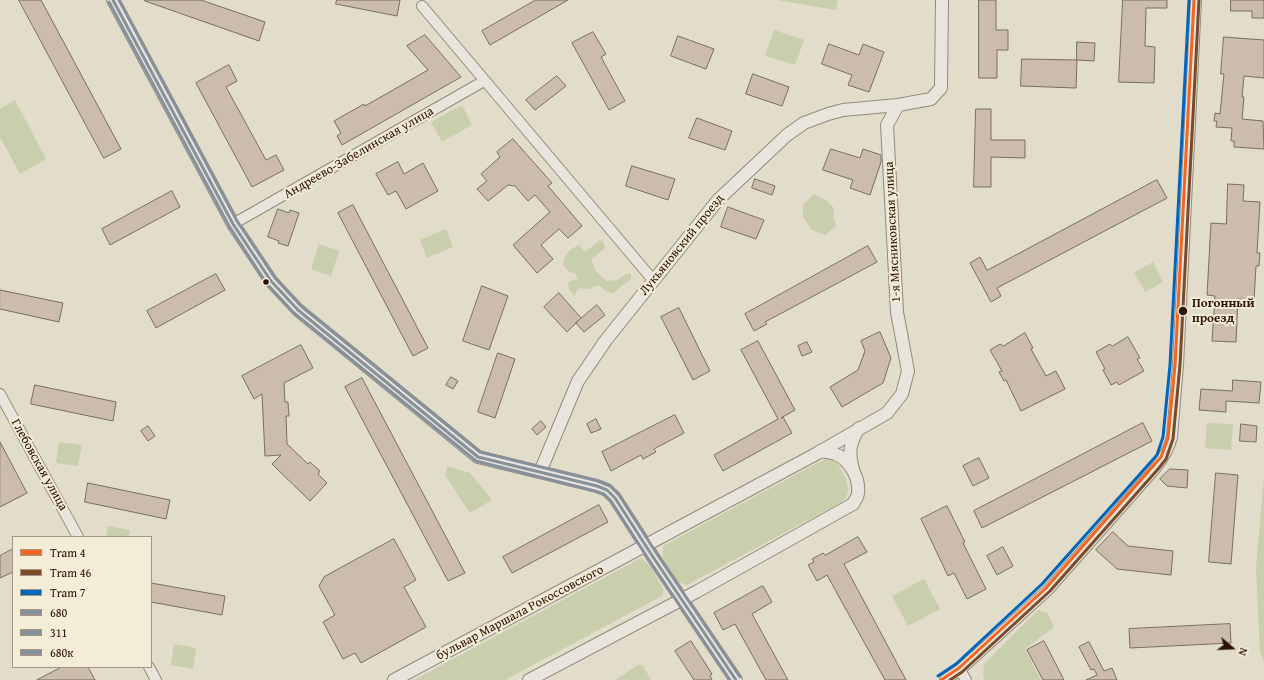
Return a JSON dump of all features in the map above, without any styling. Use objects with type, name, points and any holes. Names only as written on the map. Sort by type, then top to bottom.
[{"type":"street","points":[[113,0],[233,224],[272,280],[298,310],[478,456],[597,486],[607,490],[615,498],[736,680]]},
{"type":"street","points":[[898,105],[931,99],[940,88],[942,0]]},
{"type":"street","points":[[945,680],[960,670],[1048,590],[1155,469],[1163,458],[1170,444],[1172,437],[1178,361],[1196,0]]},
{"type":"street","points":[[422,6],[653,280]]},
{"type":"street","name":"Андреево-Забелинская улица","points":[[233,224],[484,81]]},
{"type":"street","name":"Лукьяновский проезд","points":[[540,472],[578,381],[606,340],[718,200],[787,135],[804,123],[835,111],[898,105]]},
{"type":"street","name":"1-я Мясниковская улица","points":[[820,451],[887,413],[902,394],[908,371],[897,312],[887,125],[898,105]]},
{"type":"street","name":"Глебовская улица","points":[[0,394],[77,536]]},
{"type":"street","points":[[529,680],[682,600],[853,504],[859,492],[857,480],[852,469],[850,452],[852,439],[859,428]]},
{"type":"street","points":[[820,451],[840,456],[852,469]]},
{"type":"street","name":"бульвар Маршала Рокоссовского","points":[[394,680],[820,451]]},
{"type":"street","points":[[149,668],[156,680]]},
{"type":"street","points":[[960,670],[966,680]]},
{"type":"green space","points":[[777,0],[838,0],[836,10]]},
{"type":"green space","points":[[774,30],[804,40],[795,65],[765,56]]},
{"type":"green space","points":[[15,100],[46,159],[20,174],[0,137],[0,109]]},
{"type":"green space","points":[[462,105],[472,125],[442,142],[431,122]]},
{"type":"green space","points":[[814,194],[827,201],[834,208],[833,216],[836,226],[825,235],[812,230],[803,217],[803,205]]},
{"type":"green space","points":[[446,229],[453,247],[427,258],[420,240]]},
{"type":"green space","points":[[600,240],[603,242],[605,248],[591,260],[596,271],[606,281],[617,280],[626,274],[631,274],[631,279],[613,293],[607,292],[599,285],[588,289],[579,288],[574,296],[569,289],[568,282],[578,279],[575,273],[569,272],[563,265],[566,255],[570,250],[579,245],[585,252]]},
{"type":"green space","points":[[319,244],[339,251],[331,276],[311,269]]},
{"type":"green space","points":[[1153,262],[1163,282],[1145,292],[1134,272]]},
{"type":"green space","points":[[1207,423],[1233,424],[1231,450],[1205,448]]},
{"type":"green space","points":[[59,442],[82,445],[78,466],[56,463]]},
{"type":"green space","points":[[827,459],[834,461],[838,465],[843,472],[846,481],[848,492],[846,497],[840,503],[687,585],[678,582],[663,558],[663,546]]},
{"type":"green space","points":[[447,466],[470,473],[492,500],[470,513],[445,475]]},
{"type":"green space","points":[[1264,477],[1264,662],[1260,652],[1256,567]]},
{"type":"green space","points":[[108,526],[130,530],[129,536],[106,536]]},
{"type":"green space","points":[[641,558],[651,567],[664,591],[662,596],[505,680],[414,680]]},
{"type":"green space","points":[[924,579],[940,609],[908,626],[892,596]]},
{"type":"green space","points":[[1038,610],[1047,613],[1054,627],[1025,649],[1041,680],[985,680],[983,676],[984,664]]},
{"type":"green space","points":[[174,644],[196,648],[193,669],[171,665]]},
{"type":"green space","points":[[638,665],[643,666],[651,680],[615,680]]},
{"type":"building","points":[[19,0],[41,0],[121,149],[104,158]]},
{"type":"building","points":[[145,0],[201,0],[265,22],[259,41]]},
{"type":"building","points":[[337,0],[400,0],[397,16],[336,4]]},
{"type":"building","points":[[536,0],[568,0],[490,45],[482,31]]},
{"type":"building","points":[[979,0],[996,0],[996,30],[1008,30],[1008,50],[997,50],[997,78],[979,78]]},
{"type":"building","points":[[1123,0],[1167,0],[1167,8],[1146,8],[1145,46],[1155,47],[1154,83],[1119,82]]},
{"type":"building","points":[[1231,0],[1264,0],[1264,18],[1252,18],[1252,11],[1231,11]]},
{"type":"building","points":[[593,32],[606,54],[601,57],[625,101],[609,110],[572,43]]},
{"type":"building","points":[[425,35],[461,77],[342,145],[337,136],[341,133],[334,121],[364,104],[365,106],[428,70],[407,46]]},
{"type":"building","points":[[678,36],[714,49],[706,69],[671,56]]},
{"type":"building","points":[[1224,37],[1264,40],[1264,78],[1244,76],[1242,119],[1263,121],[1264,149],[1234,147],[1234,141],[1231,141],[1232,128],[1216,127],[1217,121],[1214,121],[1215,113],[1220,114],[1224,74],[1221,74]]},
{"type":"building","points":[[1077,42],[1095,43],[1094,61],[1077,60]]},
{"type":"building","points":[[829,44],[859,55],[863,44],[884,52],[869,92],[848,85],[852,75],[822,64]]},
{"type":"building","points":[[1022,59],[1077,60],[1076,88],[1021,86]]},
{"type":"building","points":[[229,65],[237,81],[226,87],[266,160],[276,155],[284,170],[252,187],[196,83]]},
{"type":"building","points":[[753,74],[789,87],[782,106],[746,94]]},
{"type":"building","points":[[557,76],[566,86],[535,110],[526,100]]},
{"type":"building","points":[[976,109],[991,109],[991,140],[1025,140],[1025,158],[991,157],[991,187],[974,187]]},
{"type":"building","points":[[697,118],[732,131],[725,150],[689,138]]},
{"type":"building","points":[[513,139],[552,183],[548,186],[582,226],[568,238],[559,229],[541,245],[553,259],[537,273],[513,245],[550,212],[535,195],[528,201],[515,186],[508,185],[488,201],[477,189],[487,181],[481,174],[500,157],[497,152]]},
{"type":"building","points":[[831,149],[860,158],[863,149],[881,155],[881,162],[870,195],[850,188],[853,180],[823,170]]},
{"type":"building","points":[[398,162],[404,174],[423,163],[438,191],[406,209],[396,191],[388,195],[376,174]]},
{"type":"building","points":[[632,166],[675,179],[668,200],[626,186]]},
{"type":"building","points":[[755,179],[775,186],[772,195],[752,188]]},
{"type":"building","points":[[1157,180],[1167,198],[997,288],[1001,296],[991,302],[970,263],[980,257],[987,270]]},
{"type":"building","points":[[1228,184],[1244,185],[1243,201],[1260,202],[1257,253],[1260,253],[1259,266],[1256,266],[1254,300],[1238,299],[1236,342],[1212,341],[1215,296],[1207,295],[1211,223],[1226,224]]},
{"type":"building","points":[[172,191],[180,207],[110,245],[102,229]]},
{"type":"building","points":[[353,205],[428,348],[413,356],[338,213]]},
{"type":"building","points":[[728,207],[764,220],[756,239],[721,227]]},
{"type":"building","points":[[278,209],[289,213],[290,210],[299,213],[288,246],[278,243],[279,241],[268,237]]},
{"type":"building","points":[[868,246],[877,262],[765,322],[767,324],[754,331],[745,314]]},
{"type":"building","points":[[216,274],[225,290],[156,328],[147,311]]},
{"type":"building","points":[[482,286],[508,296],[489,350],[463,341]]},
{"type":"building","points":[[0,290],[63,303],[59,322],[0,309]]},
{"type":"building","points":[[559,293],[581,318],[567,332],[544,307]]},
{"type":"building","points":[[597,305],[605,315],[584,332],[576,323]]},
{"type":"building","points":[[679,308],[710,371],[693,380],[661,317]]},
{"type":"building","points":[[880,332],[891,358],[883,383],[842,407],[830,387],[858,370],[865,351],[861,341]]},
{"type":"building","points":[[1025,333],[1033,348],[1031,349],[1046,376],[1056,371],[1065,389],[1021,411],[1006,380],[1004,381],[999,372],[1002,371],[990,350],[1000,344],[1003,346]]},
{"type":"building","points":[[1128,337],[1140,358],[1137,359],[1144,371],[1119,385],[1117,382],[1111,385],[1096,352],[1110,344],[1112,346]]},
{"type":"building","points":[[758,341],[795,410],[781,418],[783,417],[792,433],[723,471],[714,455],[778,419],[741,350]]},
{"type":"building","points":[[807,342],[812,352],[802,356],[798,346]]},
{"type":"building","points":[[301,345],[313,368],[284,383],[285,402],[288,402],[289,416],[286,416],[287,444],[308,464],[310,462],[320,471],[318,474],[327,483],[310,501],[272,464],[281,455],[265,456],[262,394],[254,399],[242,376]]},
{"type":"building","points":[[498,353],[515,359],[495,418],[478,412]]},
{"type":"building","points":[[451,377],[458,381],[453,389],[446,385]]},
{"type":"building","points":[[362,378],[465,573],[448,581],[345,387]]},
{"type":"building","points":[[1233,380],[1261,382],[1259,403],[1226,401],[1226,412],[1199,410],[1201,389],[1232,391]]},
{"type":"building","points":[[35,385],[116,402],[113,421],[31,404]]},
{"type":"building","points":[[675,415],[684,433],[654,449],[656,452],[643,459],[641,455],[611,471],[602,452]]},
{"type":"building","points":[[596,419],[601,429],[591,433],[587,424]]},
{"type":"building","points":[[541,421],[546,427],[537,435],[532,429]]},
{"type":"building","points":[[1143,423],[1152,441],[982,528],[974,511]]},
{"type":"building","points":[[1241,424],[1257,426],[1256,442],[1240,441]]},
{"type":"building","points":[[148,426],[155,436],[148,441],[141,431]]},
{"type":"building","points":[[0,442],[27,493],[0,507]]},
{"type":"building","points":[[979,458],[989,478],[973,486],[963,466]]},
{"type":"building","points":[[1170,469],[1188,470],[1187,488],[1167,486],[1160,479]]},
{"type":"building","points":[[1216,473],[1238,475],[1231,564],[1209,562]]},
{"type":"building","points":[[88,483],[170,500],[166,519],[85,502]]},
{"type":"building","points":[[599,505],[608,522],[512,573],[503,557]]},
{"type":"building","points":[[947,506],[965,542],[963,543],[986,589],[967,599],[954,573],[948,576],[921,519]]},
{"type":"building","points":[[1113,532],[1128,546],[1173,551],[1171,575],[1117,569],[1096,550]]},
{"type":"building","points":[[858,537],[867,552],[844,564],[906,680],[885,680],[827,575],[817,581],[808,565],[814,562],[812,559],[823,553],[825,555]]},
{"type":"building","points":[[394,539],[416,580],[404,587],[426,627],[361,663],[355,653],[343,659],[323,622],[335,615],[319,586],[324,577]]},
{"type":"building","points":[[1003,547],[1013,566],[997,575],[987,556]]},
{"type":"building","points":[[12,550],[12,572],[0,578],[0,556]]},
{"type":"building","points":[[152,583],[225,596],[222,615],[152,602]]},
{"type":"building","points":[[763,586],[772,602],[752,614],[788,680],[766,680],[735,624],[723,630],[714,613]]},
{"type":"building","points":[[1230,624],[1231,643],[1130,648],[1129,629]]},
{"type":"building","points":[[691,641],[712,674],[710,676],[712,680],[694,680],[675,651]]},
{"type":"building","points":[[1044,641],[1064,680],[1043,680],[1027,650]]},
{"type":"building","points":[[1089,642],[1104,671],[1112,668],[1117,680],[1086,680],[1097,675],[1094,669],[1091,670],[1079,647]]},
{"type":"building","points":[[60,668],[89,668],[95,680],[37,680]]},
{"type":"tram line","name":"7","points":[[938,676],[956,664],[1042,584],[1157,455],[1163,437],[1170,365],[1189,0]]},
{"type":"tram line","name":"4","points":[[941,680],[959,668],[1046,588],[1161,457],[1168,438],[1175,365],[1194,0]]},
{"type":"tram line","name":"46","points":[[950,680],[962,672],[1050,591],[1166,459],[1173,439],[1180,365],[1199,0]]},
{"type":"transit line","name":"680","points":[[113,0],[233,224],[271,281],[298,310],[478,457],[597,486],[607,490],[615,498],[736,680]]},
{"type":"transit line","name":"680к","points":[[119,0],[237,221],[275,278],[301,306],[480,452],[598,481],[610,486],[619,495],[740,677]]},
{"type":"transit line","name":"311","points":[[109,2],[229,226],[267,284],[294,313],[476,461],[604,494],[611,501],[730,680]]},
{"type":"place","name":"Погонный проезд","points":[[1183,311]]}]
